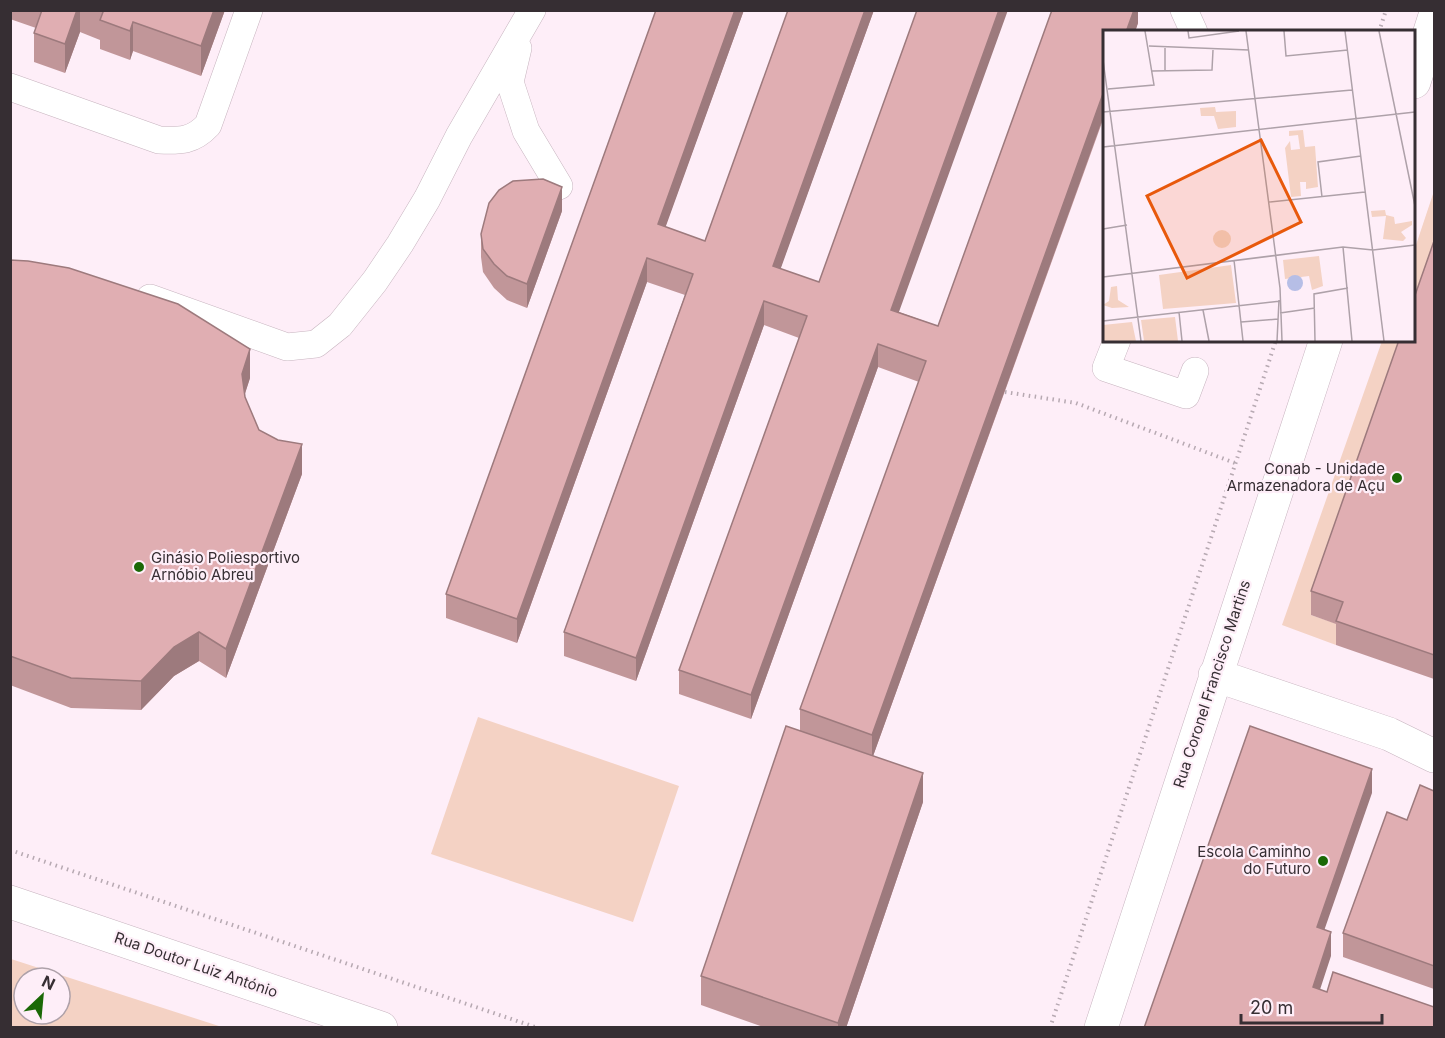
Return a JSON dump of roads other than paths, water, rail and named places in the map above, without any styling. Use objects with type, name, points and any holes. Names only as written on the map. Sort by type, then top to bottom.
[{"type":"street","points":[[1415,76],[1434,19]]},
{"type":"street","name":"Rua Coronel Francisco Martins","points":[[1101,1028],[1325,342]]},
{"type":"street","points":[[1215,675],[1389,734],[1434,756]]},
{"type":"street","name":"Rua Doutor Luiz António","points":[[10,902],[381,1028]]},
{"type":"lane","points":[[10,87],[159,140],[182,141],[197,136],[208,125],[249,10]]},
{"type":"lane","points":[[1184,10],[1193,30]]},
{"type":"lane","points":[[528,19],[510,81],[526,131],[559,186]]},
{"type":"lane","points":[[121,289],[187,309],[287,347],[316,344],[340,325],[381,272],[428,199],[459,136],[528,19]]},
{"type":"lane","points":[[1116,342],[1106,368],[1186,395],[1195,371]]},
{"type":"place","name":"Conab - Unidade Armazenadora de Açu","points":[[1397,478]]},
{"type":"place","name":"Ginásio Poliesportivo Arnóbio Abreu","points":[[139,567]]},
{"type":"place","name":"Escola Caminho do Futuro","points":[[1323,861]]}]
